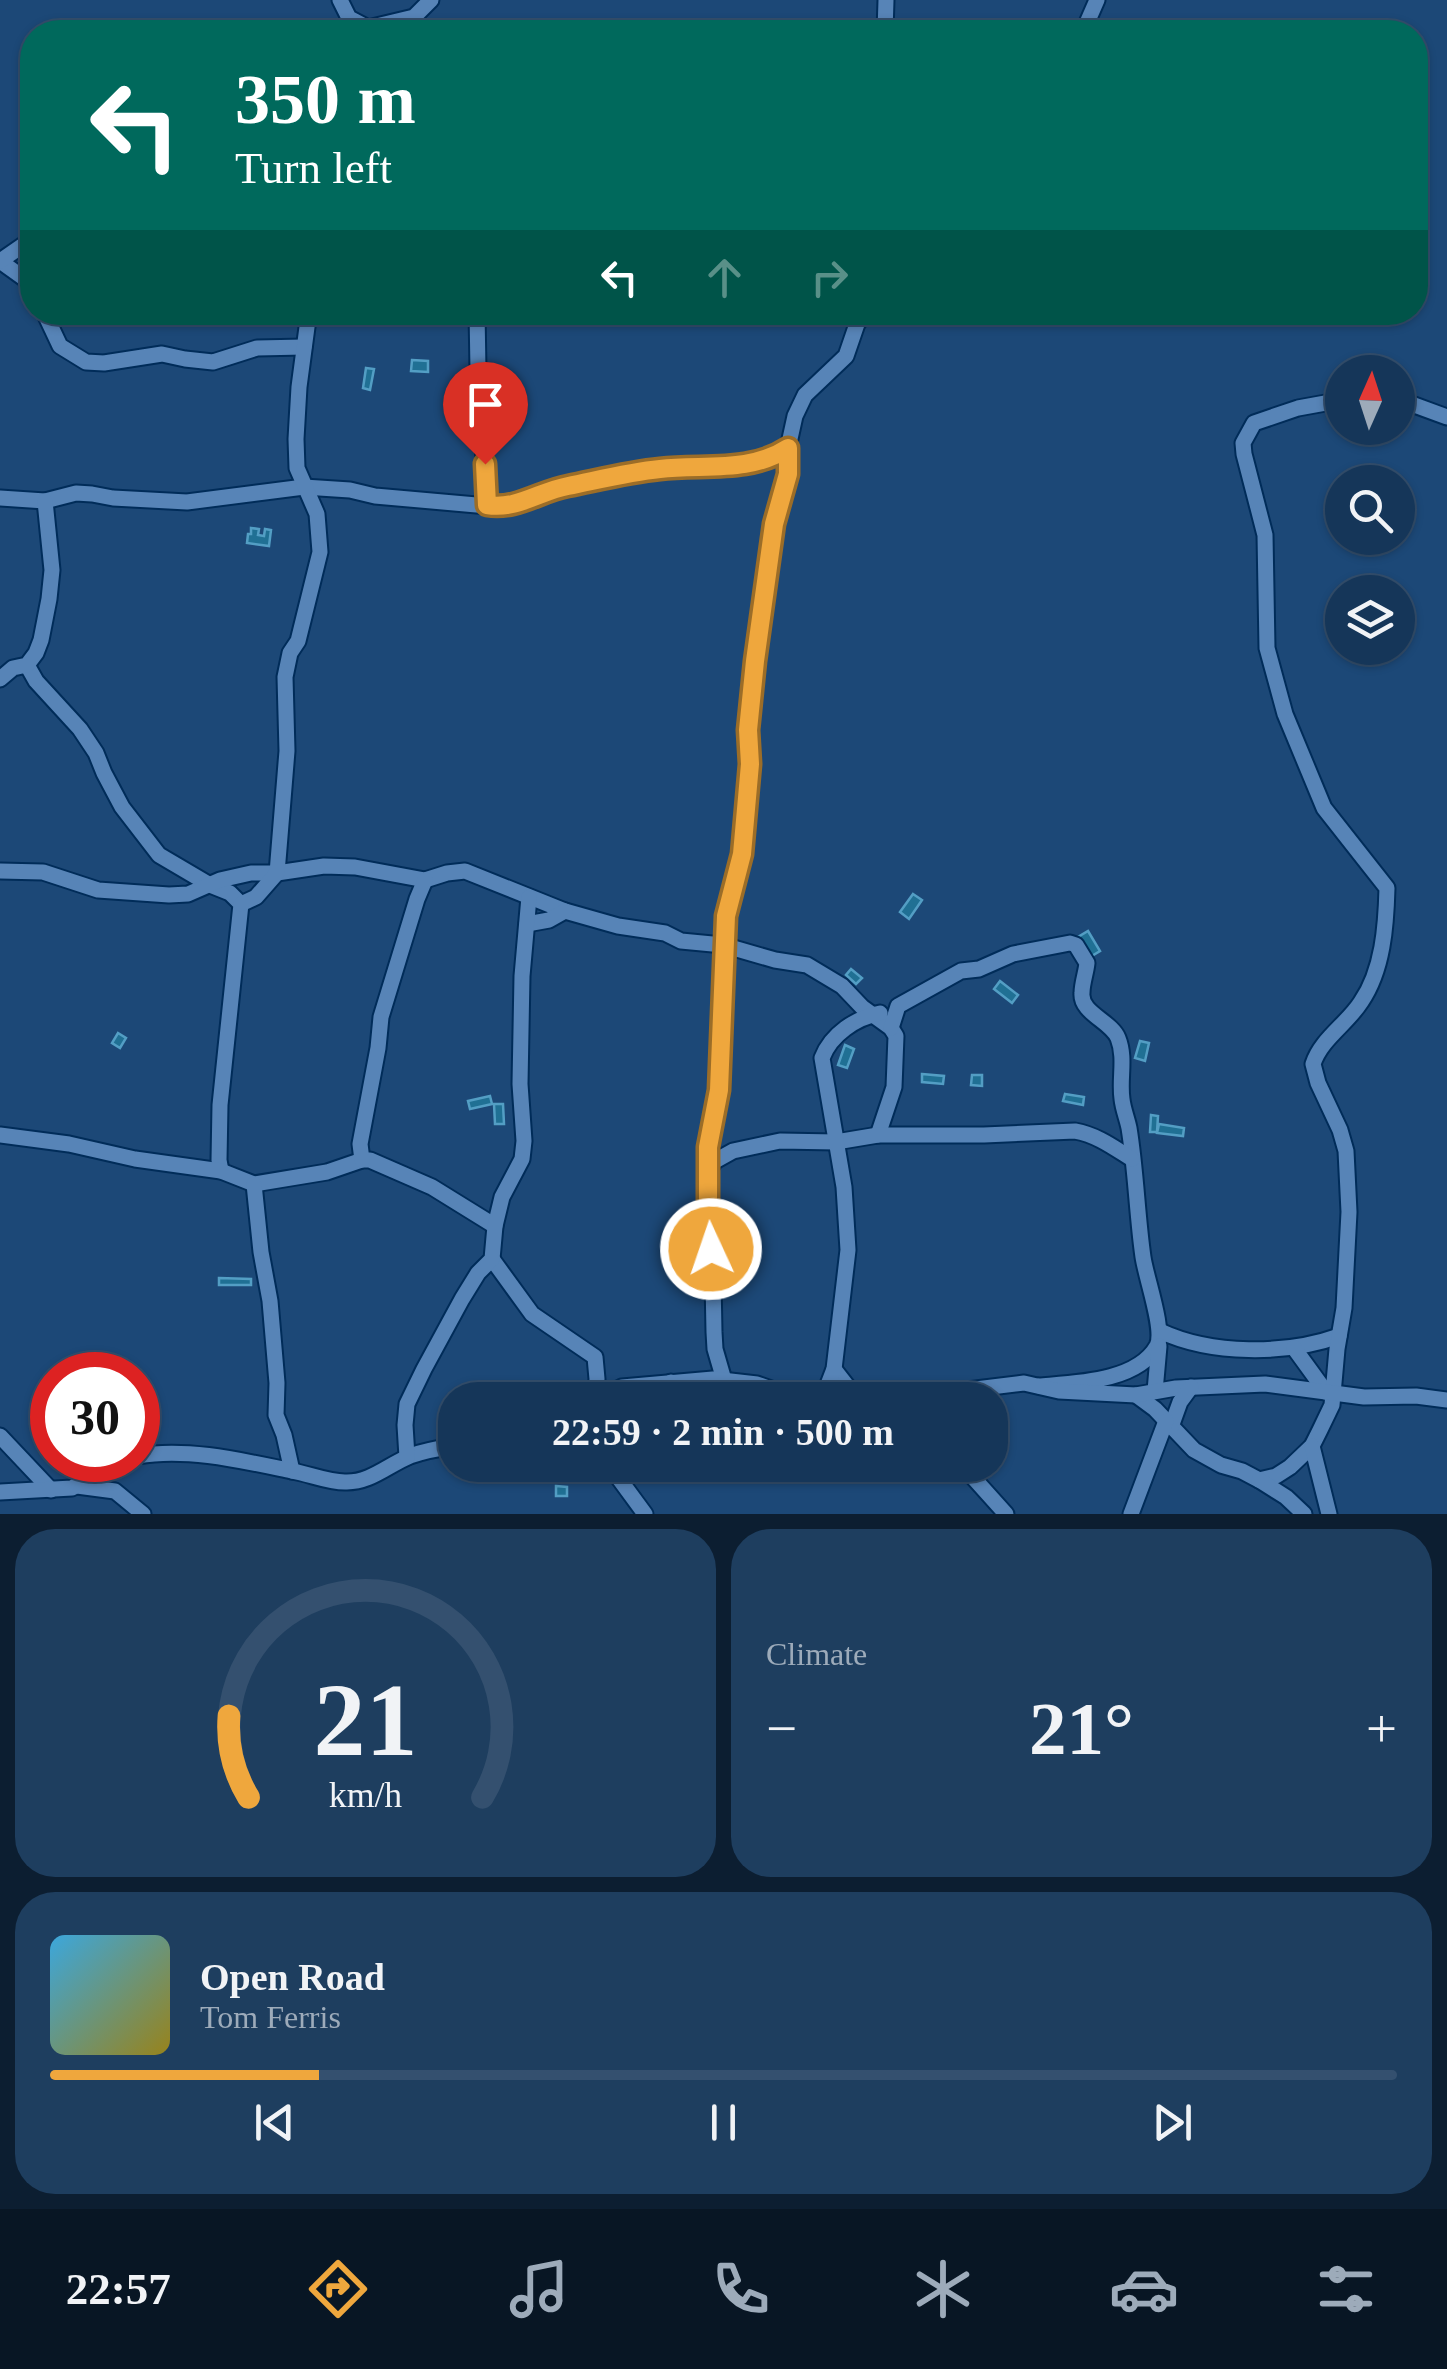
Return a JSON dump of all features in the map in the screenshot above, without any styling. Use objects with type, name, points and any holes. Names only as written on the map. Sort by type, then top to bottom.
[{"type":"street","points":[[50,325],[60,346],[86,362],[104,364],[162,354],[213,362],[257,348],[304,347]]},
{"type":"street","points":[[241,904],[256,897],[278,873],[287,751],[285,677],[320,552],[317,514],[297,468],[307,325]]},
{"type":"street","points":[[477,325],[487,505]]},
{"type":"street","points":[[724,1380],[715,1349],[708,1218],[710,1132],[719,1090],[723,945],[728,902],[742,854],[755,661],[774,524],[788,474],[790,432],[800,402],[846,356],[856,325]]},
{"type":"street","points":[[1260,1480],[1290,1467],[1312,1446],[1332,1405],[1330,1392],[1344,1308],[1350,1212],[1346,1151],[1312,1064],[1368,990],[1384,936],[1387,888],[1324,808],[1284,714],[1268,655],[1264,536],[1246,470],[1243,443],[1254,423],[1325,403]]},
{"type":"street","points":[[1415,406],[1447,417]]},
{"type":"street","points":[[0,498],[46,501],[92,494],[187,502],[304,486],[375,496],[511,506],[551,489],[660,469],[750,465],[788,448]]},
{"type":"street","points":[[0,679],[14,668],[26,665],[42,640],[52,570],[46,501]]},
{"type":"street","points":[[26,665],[80,728],[122,807],[159,855],[230,893],[241,904]]},
{"type":"street","points":[[0,871],[43,872],[98,890],[182,894],[252,873],[341,866],[426,880],[465,872],[618,926],[807,964],[842,986],[896,1036],[894,1086],[878,1135]]},
{"type":"street","points":[[362,1160],[360,1144],[381,1016],[426,880]]},
{"type":"street","points":[[407,1457],[406,1415],[414,1388],[478,1273],[492,1259],[502,1198],[522,1158],[522,976],[529,897]]},
{"type":"street","points":[[220,1171],[220,1105],[241,904]]},
{"type":"street","points":[[527,924],[549,920],[565,910]]},
{"type":"street","points":[[829,1382],[846,1287],[848,1250],[844,1187],[822,1058],[827,1044],[838,1033],[872,1014],[898,1006],[961,972],[1014,954],[1070,942],[1087,963],[1081,994],[1084,1004],[1109,1024],[1118,1038],[1121,1096],[1129,1125],[1144,1267],[1159,1337],[1155,1391]]},
{"type":"street","points":[[891,1028],[898,1006]]},
{"type":"street","points":[[709,1170],[716,1160],[746,1148],[780,1141],[836,1142],[878,1135],[1075,1132],[1102,1140],[1132,1159]]},
{"type":"street","points":[[0,1135],[220,1171],[254,1184],[338,1169],[362,1160],[380,1162],[495,1226]]},
{"type":"street","points":[[254,1184],[270,1301],[276,1415],[292,1471]]},
{"type":"street","points":[[492,1259],[532,1314],[595,1357],[598,1382]]},
{"type":"street","points":[[1159,1337],[1248,1349],[1294,1348],[1339,1336]]},
{"type":"street","points":[[1038,1386],[1091,1381],[1132,1369],[1150,1355],[1159,1337]]},
{"type":"street","points":[[1294,1348],[1330,1392]]},
{"type":"street","points":[[699,1380],[715,1349]]},
{"type":"street","points":[[834,1370],[843,1382]]},
{"type":"street","points":[[671,1382],[736,1382]]},
{"type":"street","points":[[1008,1385],[1136,1396],[1191,1387],[1265,1384],[1364,1397],[1447,1400]]},
{"type":"street","points":[[1131,1514],[1169,1424],[1191,1387]]},
{"type":"street","points":[[1136,1396],[1194,1450],[1221,1466],[1260,1480],[1304,1514]]},
{"type":"street","points":[[1328,1417],[1364,1397]]},
{"type":"street","points":[[0,1436],[51,1490]]},
{"type":"street","points":[[1312,1446],[1329,1514]]},
{"type":"street","points":[[160,1454],[193,1454],[336,1482],[357,1482],[407,1457],[438,1450]]},
{"type":"street","points":[[78,1486],[84,1482]]},
{"type":"street","points":[[620,1482],[644,1514]]},
{"type":"street","points":[[977,1482],[1006,1514]]},
{"type":"street","points":[[0,1492],[78,1486],[115,1491],[142,1514]]},
{"type":"building","points":[[412,360],[428,361],[428,372],[411,371]]},
{"type":"building","points":[[366,368],[374,369],[370,390],[363,388]]},
{"type":"building","points":[[251,528],[259,529],[258,535],[264,536],[265,529],[271,530],[269,546],[247,543]]},
{"type":"building","points":[[913,894],[922,900],[909,919],[900,912]]},
{"type":"building","points":[[1088,931],[1100,951],[1090,957],[1078,937]]},
{"type":"building","points":[[851,969],[862,978],[856,984],[846,975]]},
{"type":"building","points":[[1000,981],[1018,995],[1012,1003],[994,989]]},
{"type":"building","points":[[118,1033],[126,1038],[120,1048],[112,1043]]},
{"type":"building","points":[[1140,1041],[1149,1043],[1145,1061],[1135,1058]]},
{"type":"building","points":[[845,1045],[854,1049],[847,1068],[838,1065]]},
{"type":"building","points":[[922,1074],[944,1076],[943,1084],[922,1082]]},
{"type":"building","points":[[972,1075],[982,1075],[982,1086],[971,1085]]},
{"type":"building","points":[[1065,1094],[1084,1097],[1083,1105],[1063,1101]]},
{"type":"building","points":[[490,1096],[492,1104],[470,1109],[468,1101]]},
{"type":"building","points":[[494,1104],[503,1104],[504,1124],[495,1124]]},
{"type":"building","points":[[1151,1115],[1158,1116],[1157,1132],[1150,1132]]},
{"type":"building","points":[[1159,1124],[1184,1128],[1183,1136],[1157,1133]]},
{"type":"building","points":[[219,1278],[251,1279],[251,1285],[219,1285]]},
{"type":"building","points":[[556,1486],[567,1487],[567,1496],[556,1496]]},
{"type":"route","points":[[485,464],[487,505],[499,507],[524,502],[551,489],[660,469],[750,465],[788,448],[788,474],[774,524],[755,661],[742,854],[728,902],[723,945],[719,1090],[708,1147],[711,1249]]}]
